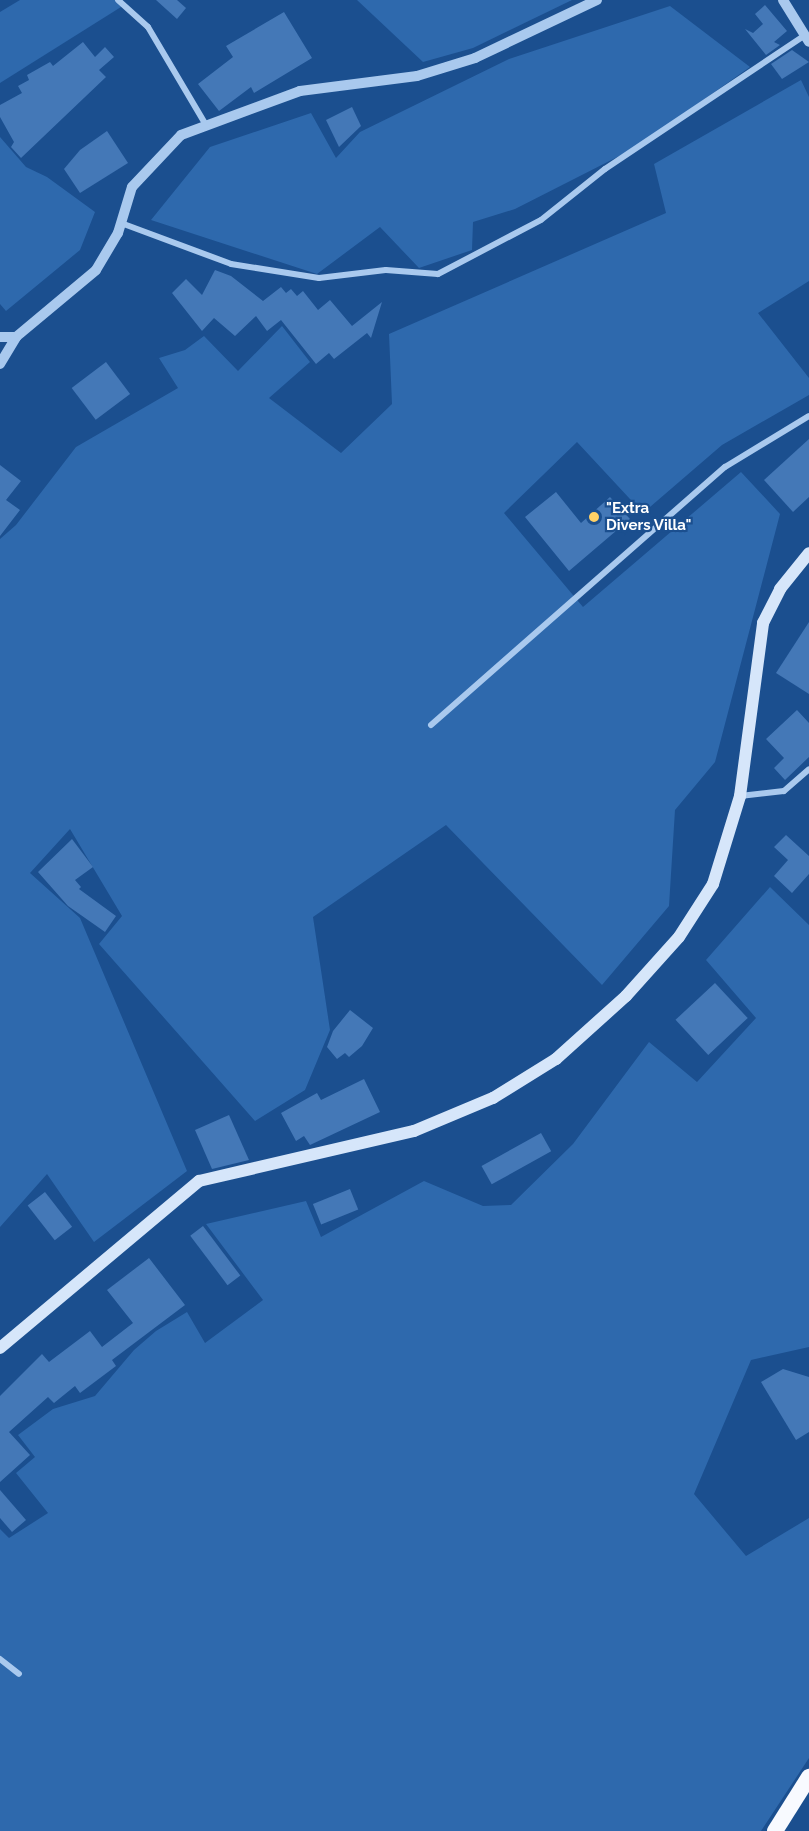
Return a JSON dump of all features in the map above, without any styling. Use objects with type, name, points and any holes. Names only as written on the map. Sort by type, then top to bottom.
[{"type":"highway","points":[[775,1831],[809,1777]]},
{"type":"main road","points":[[0,1348],[199,1181],[414,1131],[493,1098],[556,1059],[626,996],[680,938],[713,884],[740,796],[763,623],[780,589],[809,553]]},
{"type":"street","points":[[118,0],[148,27],[206,124]]},
{"type":"street","points":[[0,364],[16,337],[96,270],[121,223],[132,187],[150,163],[181,135],[300,91],[417,76],[475,58],[597,0]]},
{"type":"street","points":[[121,223],[242,266],[320,278],[386,270],[438,274],[541,220],[605,169],[807,38],[783,0]]},
{"type":"street","points":[[0,337],[16,337]]},
{"type":"street","points":[[431,725],[725,467],[809,416]]},
{"type":"street","points":[[740,796],[784,790],[809,769]]},
{"type":"street","points":[[0,1659],[19,1674]]},
{"type":"shaded area","points":[[20,0],[123,0],[121,7],[0,83],[0,12]]},
{"type":"shaded area","points":[[357,0],[572,0],[473,48],[423,62]]},
{"type":"shaded area","points":[[670,6],[750,67],[635,148],[515,209],[473,222],[472,250],[419,268],[380,227],[317,274],[151,220],[210,147],[311,113],[336,158],[360,132],[509,59]]},
{"type":"shaded area","points":[[801,80],[809,97],[809,281],[758,313],[809,378],[809,395],[722,445],[643,513],[577,442],[504,513],[583,607],[741,472],[780,514],[715,762],[675,810],[669,906],[602,985],[446,825],[313,917],[330,1030],[305,1090],[255,1121],[99,944],[122,916],[70,829],[30,873],[80,918],[187,1171],[94,1242],[47,1174],[0,1227],[0,539],[16,525],[76,447],[178,388],[159,358],[185,350],[204,336],[238,371],[282,326],[310,362],[269,398],[341,453],[392,404],[389,334],[666,213],[654,164]]},
{"type":"shaded area","points":[[0,137],[26,167],[47,177],[95,212],[80,250],[6,311],[0,304]]},
{"type":"shaded area","points":[[770,887],[809,925],[809,1347],[751,1360],[694,1494],[746,1556],[809,1518],[809,1758],[761,1831],[0,1831],[0,1529],[9,1538],[48,1513],[16,1473],[35,1457],[18,1435],[53,1409],[95,1396],[134,1350],[156,1331],[187,1312],[205,1343],[263,1300],[206,1224],[306,1201],[321,1237],[424,1181],[483,1206],[511,1205],[573,1144],[649,1042],[697,1082],[756,1018],[706,960]]},
{"type":"building","points":[[156,0],[177,0],[186,8],[177,19]]},
{"type":"building","points":[[765,5],[787,31],[774,42],[780,45],[766,55],[745,29],[753,33],[763,24],[755,14]]},
{"type":"building","points":[[284,12],[312,58],[254,93],[251,87],[219,111],[198,84],[233,57],[226,46]]},
{"type":"building","points":[[83,42],[95,57],[105,47],[114,57],[99,70],[106,77],[21,158],[11,147],[14,142],[0,117],[0,105],[22,93],[18,86],[29,80],[27,75],[50,62],[53,66]]},
{"type":"building","points":[[792,50],[809,62],[782,79],[771,64]]},
{"type":"building","points":[[352,107],[361,126],[339,147],[326,120]]},
{"type":"building","points":[[107,131],[128,163],[80,193],[64,169],[80,150]]},
{"type":"building","points":[[215,270],[231,276],[263,301],[281,287],[286,293],[291,289],[297,296],[303,291],[318,310],[330,300],[352,326],[382,302],[371,338],[367,333],[334,359],[329,353],[316,364],[281,320],[267,331],[256,316],[235,336],[214,318],[202,331],[172,293],[186,279],[202,295]]},
{"type":"building","points":[[106,362],[130,394],[96,420],[72,388]]},
{"type":"building","points":[[809,439],[809,497],[793,512],[764,480]]},
{"type":"building","points":[[0,465],[21,481],[6,500],[20,510],[0,536]]},
{"type":"building","points":[[556,492],[581,523],[610,497],[630,519],[569,571],[525,517]]},
{"type":"building","points":[[809,622],[809,694],[776,673]]},
{"type":"building","points":[[797,710],[809,723],[809,757],[785,780],[774,768],[784,758],[766,739]]},
{"type":"building","points":[[786,835],[809,856],[809,874],[792,893],[774,876],[788,860],[774,847]]},
{"type":"building","points":[[72,839],[93,867],[75,880],[81,887],[79,889],[116,916],[105,932],[68,906],[38,872]]},
{"type":"building","points":[[715,983],[748,1018],[708,1055],[676,1020]]},
{"type":"building","points":[[350,1010],[373,1028],[362,1046],[349,1057],[345,1053],[337,1059],[327,1047],[333,1031]]},
{"type":"building","points":[[364,1079],[380,1112],[310,1145],[304,1136],[296,1141],[281,1113],[317,1093],[321,1100]]},
{"type":"building","points":[[229,1115],[249,1160],[212,1169],[195,1130]]},
{"type":"building","points":[[541,1133],[551,1151],[492,1184],[482,1166]]},
{"type":"building","points":[[350,1189],[358,1209],[321,1224],[313,1204]]},
{"type":"building","points":[[45,1192],[72,1227],[55,1240],[28,1206]]},
{"type":"building","points":[[203,1226],[240,1276],[228,1285],[190,1236]]},
{"type":"building","points":[[149,1258],[185,1305],[112,1360],[116,1366],[80,1393],[75,1386],[54,1403],[48,1397],[9,1432],[30,1455],[0,1482],[0,1396],[42,1354],[49,1362],[90,1331],[102,1347],[133,1323],[107,1290]]},
{"type":"building","points":[[783,1369],[809,1377],[809,1432],[796,1440],[761,1382]]},
{"type":"building","points":[[0,1490],[26,1520],[12,1532],[0,1518]]},
{"type":"place","name":"\"Extra Divers Villa\"","points":[[594,517]]}]
